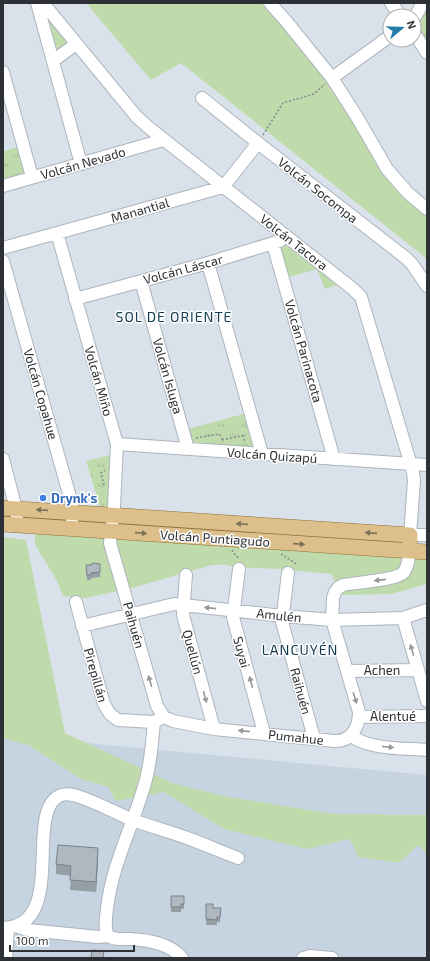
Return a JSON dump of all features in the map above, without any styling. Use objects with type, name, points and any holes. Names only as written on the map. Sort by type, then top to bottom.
[{"type":"main road","name":"Volcán Puntiagudo","points":[[10,508],[410,535]]},
{"type":"main road","name":"Volcán Puntiagudo","points":[[10,524],[111,532],[427,552]]},
{"type":"main road","points":[[269,542],[270,526]]},
{"type":"main road","name":"Volcán Tacora","points":[[409,551],[410,535]]},
{"type":"street","points":[[37,3],[81,164]]},
{"type":"street","name":"Volcán Tacora","points":[[43,3],[136,116],[163,140],[290,238],[361,296],[413,472],[414,481],[410,535]]},
{"type":"street","points":[[270,3],[332,78],[387,169],[408,193],[427,209]]},
{"type":"street","points":[[332,78],[382,42]]},
{"type":"street","points":[[53,61],[76,44]]},
{"type":"street","points":[[3,72],[32,177]]},
{"type":"street","name":"Volcán Socompa","points":[[202,98],[258,144],[406,258],[427,286]]},
{"type":"street","name":"Volcán Nevado","points":[[3,186],[163,140]]},
{"type":"street","points":[[223,186],[258,144]]},
{"type":"street","name":"Manantial","points":[[3,248],[223,186]]},
{"type":"street","name":"Volcán Miño","points":[[57,233],[117,444],[111,532]]},
{"type":"street","name":"Volcán Láscar","points":[[75,299],[208,263],[290,238]]},
{"type":"street","name":"Volcán Parinacota","points":[[273,244],[334,459]]},
{"type":"street","name":"Volcán Copahue","points":[[3,261],[72,504],[72,529]]},
{"type":"street","points":[[208,263],[262,454]]},
{"type":"street","name":"Volcán Isluga","points":[[142,280],[187,444]]},
{"type":"street","name":"Volcán Quizapú","points":[[117,444],[187,444],[222,446],[262,454],[427,465]]},
{"type":"street","points":[[3,459],[10,508],[10,524]]},
{"type":"street","name":"Paihuén","points":[[111,532],[111,548],[157,706],[159,720]]},
{"type":"street","name":"Volcán Puntiagudo","points":[[410,535],[427,536]]},
{"type":"street","points":[[409,551],[407,566],[399,576],[388,579],[343,585],[338,588],[333,598],[332,620],[358,708],[359,716],[357,727],[351,736],[361,742],[373,745],[427,750]]},
{"type":"street","name":"Suyai","points":[[239,569],[233,616],[264,733]]},
{"type":"street","name":"Raihuén","points":[[288,573],[282,622],[314,738]]},
{"type":"street","name":"Quellún","points":[[186,574],[183,615],[214,728]]},
{"type":"street","name":"Pirepillán","points":[[76,602],[104,704],[110,714],[118,720],[159,720]]},
{"type":"street","name":"Amulén","points":[[131,614],[174,604],[332,620],[403,618],[427,610]]},
{"type":"street","points":[[82,626],[131,614]]},
{"type":"street","points":[[403,618],[427,701]]},
{"type":"street","name":"Achen","points":[[347,671],[418,670]]},
{"type":"street","name":"Alentué","points":[[359,716],[427,716]]},
{"type":"street","points":[[108,936],[106,916],[112,878],[146,783],[159,720]]},
{"type":"street","name":"Pumahue","points":[[159,720],[214,728],[338,741],[347,739],[351,736]]},
{"type":"street","points":[[8,927],[22,922],[33,912],[37,903],[40,891],[46,817],[50,804],[54,799],[62,795],[76,796],[133,820],[190,839],[238,858]]},
{"type":"street","points":[[8,927],[98,937],[108,936],[112,938],[139,939],[155,942],[168,947],[182,958]]},
{"type":"street","points":[[6,958],[8,927]]},
{"type":"street","points":[[303,958],[310,956],[332,958]]},
{"type":"path","points":[[258,144],[283,104],[314,94],[332,78]]},
{"type":"path","points":[[187,444],[219,434],[221,436],[222,446],[256,432]]},
{"type":"path","points":[[231,547],[233,553],[242,561],[239,569]]},
{"type":"shaded area","points":[[3,727],[95,744],[427,775],[427,958],[3,958]]},
{"type":"green space","points":[[86,3],[264,3],[325,76],[387,178],[406,200],[427,216],[427,259],[181,63],[151,80]]},
{"type":"green space","points":[[427,3],[427,44],[422,36],[422,14]]},
{"type":"green space","points":[[43,10],[71,41],[56,55]]},
{"type":"green space","points":[[19,147],[27,173],[3,181],[3,151]]},
{"type":"green space","points":[[283,245],[289,247],[339,284],[325,289],[317,269],[289,277],[280,248]]},
{"type":"green space","points":[[247,413],[256,445],[254,448],[193,444],[188,429]]},
{"type":"green space","points":[[110,455],[112,457],[110,508],[100,507],[86,461]]},
{"type":"green space","points":[[35,530],[427,557],[427,584],[392,594],[342,595],[331,574],[279,569],[234,567],[217,564],[132,588],[85,598],[63,596],[56,579],[35,544]]},
{"type":"green space","points":[[3,537],[26,540],[65,733],[175,784],[229,797],[334,814],[427,815],[427,854],[418,845],[399,863],[358,857],[350,839],[307,849],[224,829],[164,792],[116,801],[108,787],[81,779],[28,745],[3,738]]},
{"type":"building","points":[[92,563],[100,564],[100,572],[87,575],[86,565],[92,565]]},
{"type":"building","points":[[58,845],[98,848],[96,882],[70,880],[71,866],[56,864]]},
{"type":"building","points":[[171,896],[184,896],[184,904],[181,904],[181,907],[171,907]]},
{"type":"building","points":[[206,904],[213,904],[213,908],[221,908],[220,917],[217,917],[217,920],[206,919]]},
{"type":"building","points":[[92,950],[104,951],[103,958],[91,958]]},
{"type":"place","name":"Drynk's","points":[[43,498]]},
{"type":"district","name":"SOL DE ORIENTE","points":[[174,317]]},
{"type":"district","name":"LANCUYÉN","points":[[300,650]]}]
